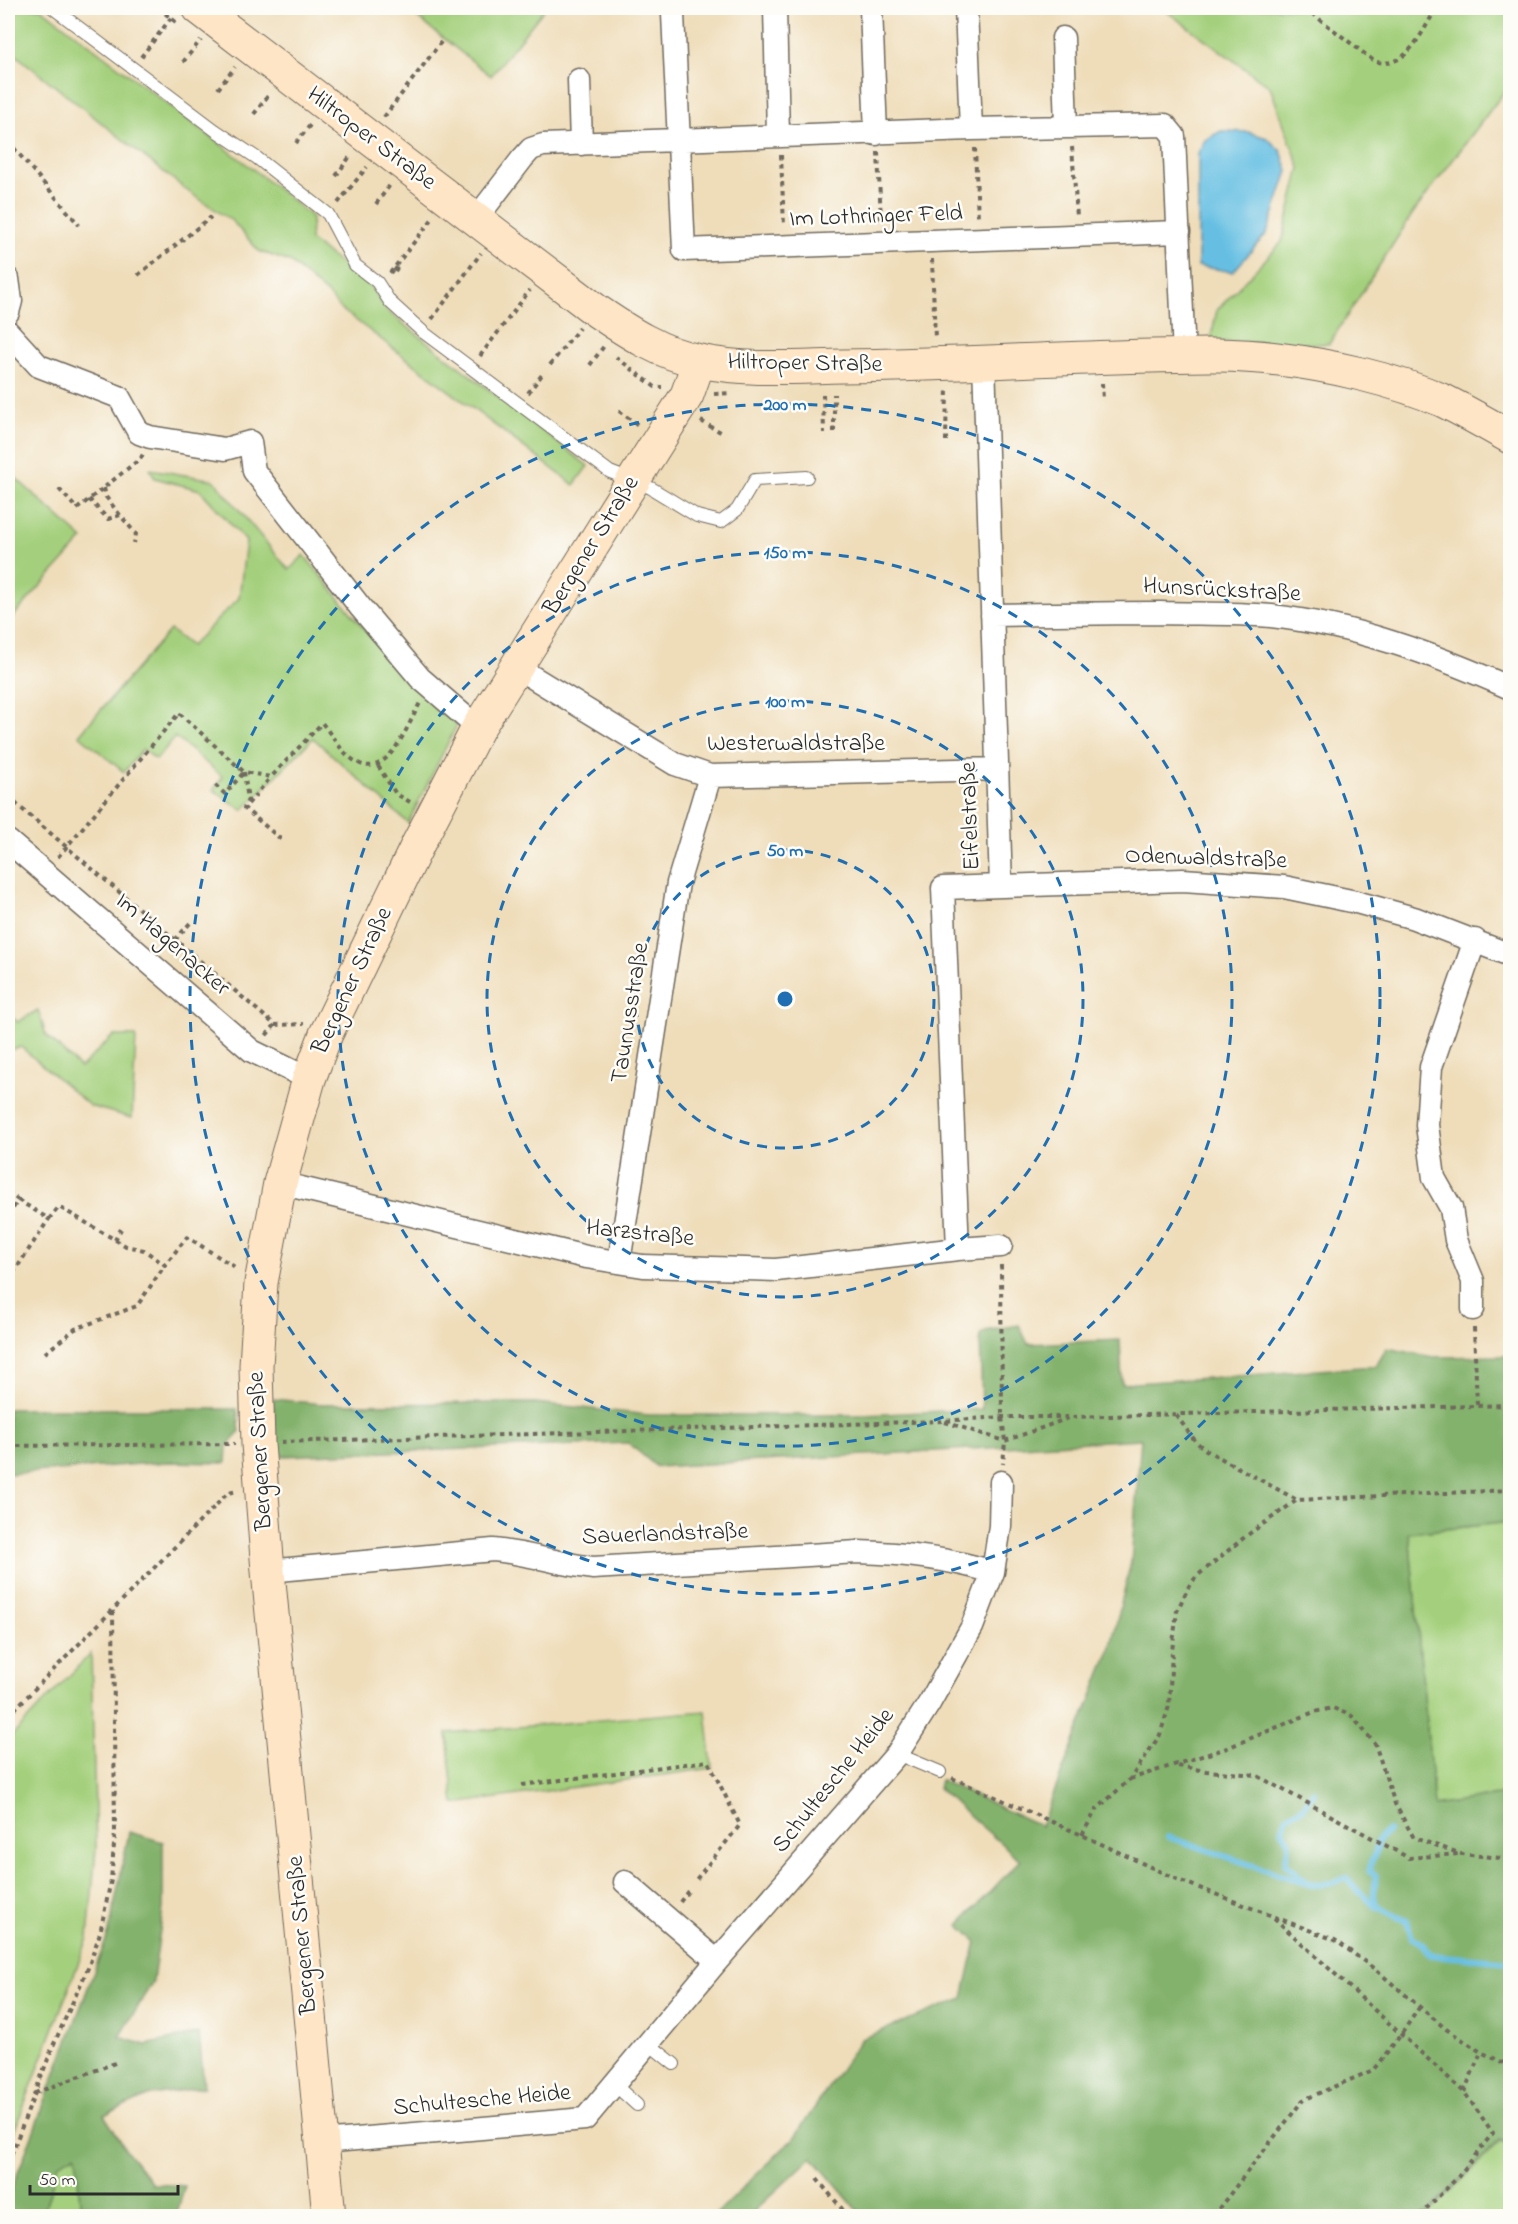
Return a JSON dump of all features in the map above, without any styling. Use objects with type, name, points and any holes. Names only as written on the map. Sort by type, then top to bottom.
[{"type":"street","points":[[775,8],[778,135]]},
{"type":"street","points":[[871,8],[876,134]]},
{"type":"street","points":[[966,8],[971,129]]},
{"type":"street","name":"Hiltroper Straße","points":[[185,13],[476,219],[618,326],[660,349],[699,361],[766,367],[1227,355],[1278,358],[1323,365],[1378,379],[1443,401],[1510,437]]},
{"type":"street","name":"Im Lothringer Feld","points":[[673,14],[684,250],[1179,232]]},
{"type":"street","points":[[1064,38],[1066,127]]},
{"type":"street","points":[[579,80],[581,144]]},
{"type":"street","points":[[476,219],[531,149],[543,145],[778,135],[1165,125],[1174,136],[1184,356]]},
{"type":"street","points":[[8,279],[11,301],[8,312]]},
{"type":"street","points":[[8,332],[39,366],[119,397],[139,433],[150,437],[225,449],[250,442],[254,471],[361,609],[429,687],[478,728]]},
{"type":"street","name":"Bergener Straße","points":[[329,2217],[258,1444],[256,1366],[261,1283],[280,1183],[309,1079],[326,1034],[433,816],[478,728],[687,395],[699,361]]},
{"type":"street","name":"Eifelstraße","points":[[957,1249],[944,888],[1001,886],[984,361]]},
{"type":"street","name":"Hunsrückstraße","points":[[992,615],[1211,612],[1272,617],[1396,642],[1510,688]]},
{"type":"street","name":"Westerwaldstraße","points":[[516,667],[675,764],[710,776],[997,769]]},
{"type":"street","name":"Taunusstraße","points":[[619,1262],[678,883],[710,776]]},
{"type":"street","name":"Im Hagenacker","points":[[8,841],[252,1051],[309,1079]]},
{"type":"street","name":"Odenwaldstraße","points":[[1001,886],[1183,880],[1284,887],[1356,902],[1414,918],[1510,955]]},
{"type":"street","points":[[1473,1309],[1473,1281],[1456,1240],[1451,1208],[1434,1178],[1427,1125],[1431,1067],[1475,940]]},
{"type":"street","name":"Harzstraße","points":[[280,1183],[586,1257],[643,1266],[776,1270],[1001,1246]]},
{"type":"street","name":"Schultesche Heide","points":[[322,2142],[585,2119],[717,1961],[897,1754],[930,1702],[972,1627],[993,1572],[1000,1526],[1001,1482]]},
{"type":"street","name":"Sauerlandstraße","points":[[268,1571],[493,1550],[519,1552],[572,1566],[593,1568],[858,1552],[888,1553],[974,1566],[993,1572]]},
{"type":"street","points":[[625,1882],[717,1961]]},
{"type":"lane","points":[[53,8],[214,130],[257,158],[328,214],[355,265],[380,286],[390,302],[423,332],[610,472],[651,488],[697,516],[721,522],[737,510],[755,480],[807,477]]},
{"type":"lane","points":[[897,1754],[940,1773]]},
{"type":"lane","points":[[649,2044],[674,2064]]},
{"type":"lane","points":[[615,2085],[637,2105]]},
{"type":"path","points":[[1305,8],[1374,61],[1391,64],[1405,55],[1437,8]]},
{"type":"path","points":[[139,61],[144,49],[185,13]]},
{"type":"path","points":[[183,62],[200,40]]},
{"type":"path","points":[[378,125],[441,42]]},
{"type":"path","points":[[218,89],[235,67]]},
{"type":"path","points":[[254,114],[270,93]]},
{"type":"path","points":[[296,143],[311,124]]},
{"type":"path","points":[[1066,127],[1073,153],[1078,236]]},
{"type":"path","points":[[971,129],[976,157],[979,240]]},
{"type":"path","points":[[876,134],[882,244]]},
{"type":"path","points":[[778,135],[782,165],[784,248]]},
{"type":"path","points":[[8,141],[79,225]]},
{"type":"path","points":[[336,176],[351,155]]},
{"type":"path","points":[[336,206],[346,198],[367,167]]},
{"type":"path","points":[[376,204],[390,184]]},
{"type":"path","points":[[138,275],[211,217]]},
{"type":"path","points":[[380,286],[433,218]]},
{"type":"path","points":[[931,242],[935,346]]},
{"type":"path","points":[[423,332],[480,254]]},
{"type":"path","points":[[394,268],[400,272]]},
{"type":"path","points":[[471,369],[529,291]]},
{"type":"path","points":[[550,365],[579,328]]},
{"type":"path","points":[[590,365],[603,347]]},
{"type":"path","points":[[519,405],[544,372]]},
{"type":"path","points":[[946,441],[947,386]]},
{"type":"path","points":[[1102,386],[1103,400]]},
{"type":"path","points":[[823,394],[824,433]]},
{"type":"path","points":[[834,394],[834,432]]},
{"type":"path","points":[[699,419],[724,434]]},
{"type":"path","points":[[59,489],[77,509],[141,458],[150,437]]},
{"type":"path","points":[[104,488],[106,497],[136,534],[134,543]]},
{"type":"path","points":[[89,500],[108,519],[120,515]]},
{"type":"path","points":[[244,808],[322,723],[352,759],[365,765],[378,766],[386,761],[429,687]]},
{"type":"path","points":[[45,872],[178,713],[244,772],[271,777]]},
{"type":"path","points":[[378,766],[396,794],[433,816]]},
{"type":"path","points":[[214,785],[225,794],[244,772]]},
{"type":"path","points":[[244,772],[248,800],[244,808]]},
{"type":"path","points":[[8,797],[275,1025],[252,1051]]},
{"type":"path","points":[[244,808],[283,842]]},
{"type":"path","points":[[176,940],[191,922]]},
{"type":"path","points":[[8,1192],[49,1219]]},
{"type":"path","points":[[8,1217],[18,1200]]},
{"type":"path","points":[[8,1281],[49,1219],[59,1208],[126,1246],[144,1250],[165,1265]]},
{"type":"path","points":[[115,1240],[121,1229]]},
{"type":"path","points":[[45,1353],[75,1329],[137,1306],[187,1237],[261,1283]]},
{"type":"path","points":[[1001,1246],[1002,1417],[1005,1441]]},
{"type":"path","points":[[1473,1309],[1477,1406]]},
{"type":"path","points":[[8,1446],[258,1444],[942,1421],[1002,1417],[1510,1405]]},
{"type":"path","points":[[1176,1414],[1187,1432],[1206,1450],[1297,1500],[1510,1490]]},
{"type":"path","points":[[942,1421],[1005,1441],[1072,1417]]},
{"type":"path","points":[[8,1716],[228,1493],[261,1487]]},
{"type":"path","points":[[1082,1835],[1096,1810],[1130,1779],[1155,1744],[1167,1718],[1174,1631],[1182,1598],[1197,1576],[1246,1536],[1297,1500]]},
{"type":"path","points":[[8,2163],[100,1933],[111,1880],[115,1833],[113,1609]]},
{"type":"path","points":[[1130,1779],[1227,1748],[1314,1712],[1333,1708],[1352,1716],[1376,1744],[1395,1804],[1414,1838],[1462,1854]]},
{"type":"path","points":[[522,1785],[708,1761],[740,1825],[694,1882]]},
{"type":"path","points":[[1176,1765],[1206,1771],[1256,1775],[1409,1858],[1462,1854],[1510,1859]]},
{"type":"path","points":[[940,1773],[1176,1879],[1335,1940],[1377,1970],[1446,2029],[1481,2052],[1510,2066]]},
{"type":"path","points":[[1271,1916],[1464,2092],[1493,2133],[1458,2177],[1419,2217]]},
{"type":"path","points":[[1213,2217],[1303,2100],[1373,2070],[1401,2036],[1419,2008]]},
{"type":"path","points":[[1464,2092],[1481,2052]]},
{"type":"path","points":[[35,2093],[116,2063]]},
{"type":"path","points":[[816,2179],[849,2217]]},
{"type":"path","points":[[834,2217],[842,2209]]},
{"type":"green space","points":[[8,8],[41,8],[253,169],[312,217],[310,240],[370,286],[387,311],[588,466],[574,485],[341,309],[290,262],[259,251],[232,221],[189,192],[8,49]]},
{"type":"green space","points":[[405,8],[545,8],[491,76]]},
{"type":"green space","points":[[1162,8],[1510,8],[1510,95],[1504,92],[1413,213],[1329,344],[1210,342],[1217,310],[1282,242],[1300,168],[1270,87]]},
{"type":"green space","points":[[150,469],[214,480],[289,570],[304,555],[393,664],[457,725],[408,823],[313,738],[243,810],[213,790],[223,777],[175,737],[156,760],[143,749],[124,772],[79,735],[170,630],[191,646],[239,598],[246,541],[200,490],[155,478]]},
{"type":"green space","points":[[8,471],[83,539],[8,622]]},
{"type":"green space","points":[[38,1010],[46,1035],[80,1068],[113,1036],[136,1036],[132,1118],[90,1106],[21,1047],[10,1050],[8,1048],[8,1014],[18,1022]]},
{"type":"green space","points":[[1019,1325],[1028,1344],[1120,1340],[1122,1384],[1376,1366],[1387,1348],[1433,1357],[1510,1356],[1510,1522],[1409,1533],[1434,1806],[1510,1794],[1510,2145],[1500,2140],[1424,2216],[862,2216],[812,2157],[749,2216],[714,2216],[794,2138],[861,2039],[963,1998],[976,1941],[959,1925],[1020,1860],[938,1788],[940,1780],[1041,1826],[1110,1650],[1131,1562],[1141,1439],[657,1467],[628,1443],[282,1456],[275,1428],[273,1399],[322,1404],[535,1403],[649,1415],[865,1415],[982,1409],[980,1335],[985,1331]]},
{"type":"green space","points":[[8,1409],[237,1409],[240,1432],[227,1446],[226,1463],[167,1462],[8,1474]]},
{"type":"green space","points":[[1510,1522],[1510,1794],[1434,1806],[1409,1533]]},
{"type":"green space","points":[[91,1653],[96,1848],[88,1938],[8,2147],[8,1740]]},
{"type":"green space","points":[[706,1711],[712,1768],[454,1804],[447,1733]]},
{"type":"green space","points":[[129,1832],[163,1842],[163,1908],[153,1981],[120,2037],[146,2045],[199,2033],[204,2087],[151,2095],[104,2115],[127,2151],[153,2184],[185,2186],[176,2216],[81,2216],[76,2154],[58,2164],[43,2216],[8,2216],[8,2199],[109,1932]]},
{"type":"green space","points":[[1501,2141],[1510,2145],[1510,2216],[1426,2216]]},
{"type":"green space","points":[[77,2154],[81,2216],[43,2216],[58,2163]]},
{"type":"water","points":[[1221,131],[1248,132],[1267,138],[1281,151],[1288,171],[1267,233],[1233,272],[1198,266],[1198,153],[1205,140]]},
{"type":"waterway","points":[[1307,1882],[1285,1864],[1289,1842],[1282,1831],[1287,1816],[1303,1808],[1313,1792]]},
{"type":"waterway","points":[[1376,1907],[1374,1894],[1376,1876],[1369,1871],[1369,1867],[1378,1841],[1388,1831]]},
{"type":"waterway","points":[[1168,1837],[1311,1885],[1329,1884],[1347,1878],[1374,1904],[1407,1921],[1412,1938],[1421,1943],[1431,1955],[1510,1962]]}]
